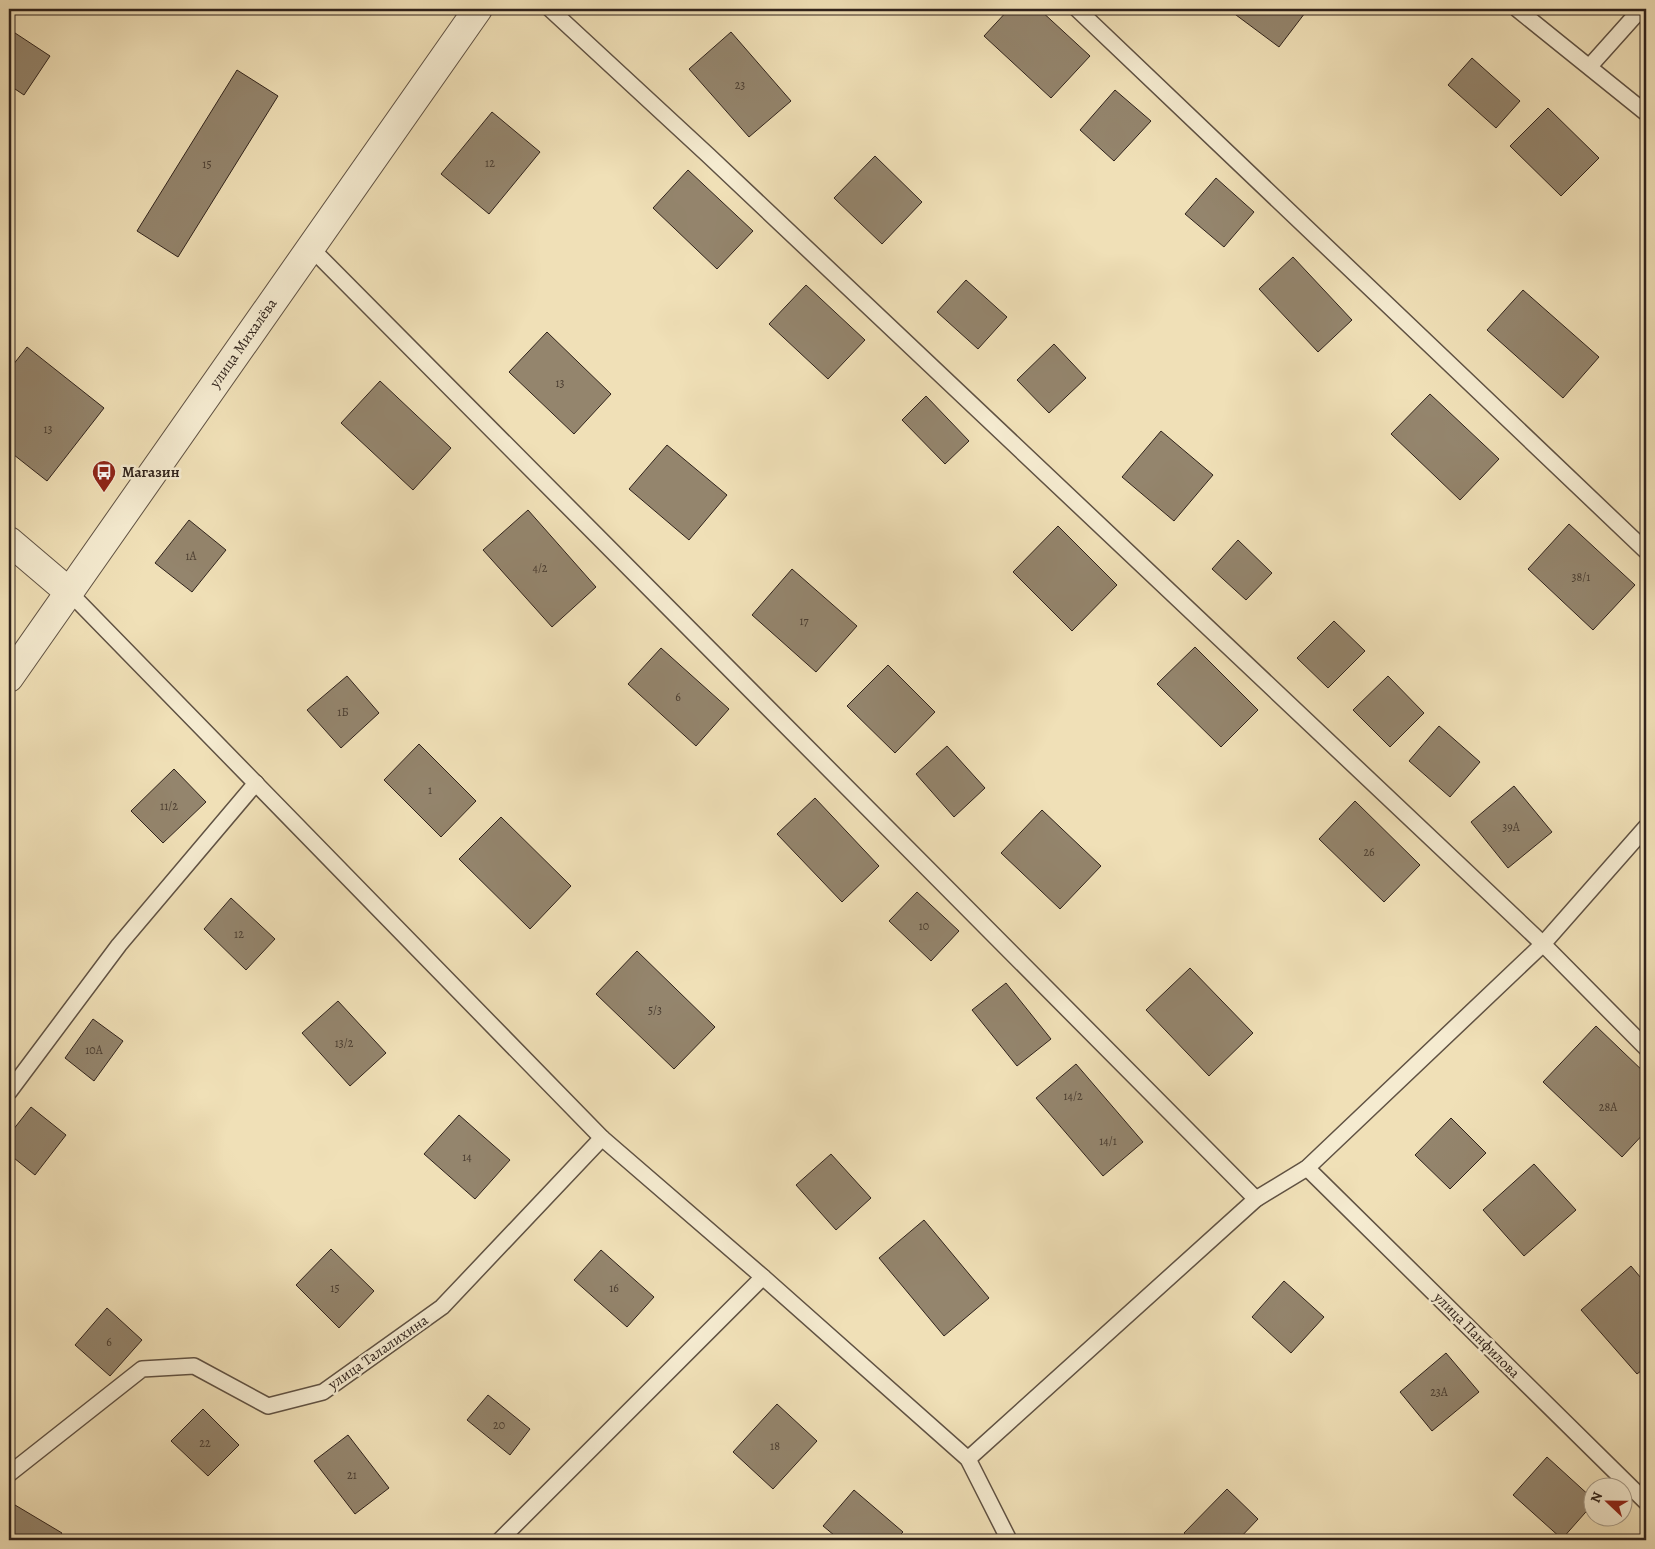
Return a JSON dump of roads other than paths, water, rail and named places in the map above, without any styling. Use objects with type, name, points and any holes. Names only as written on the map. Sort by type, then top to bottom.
[{"type":"street","name":"улица Михалёва","points":[[9,678],[478,9]]},
{"type":"street","points":[[9,541],[69,592]]},
{"type":"lane","points":[[550,9],[709,156],[1543,944],[1646,1048]]},
{"type":"lane","points":[[1077,9],[1646,551]]},
{"type":"lane","points":[[1517,9],[1646,113]]},
{"type":"lane","points":[[1590,66],[1641,9]]},
{"type":"lane","points":[[310,247],[1256,1198]]},
{"type":"lane","points":[[69,592],[602,1138],[763,1277],[968,1460],[1009,1540]]},
{"type":"lane","points":[[9,1092],[119,945],[256,783]]},
{"type":"lane","points":[[968,1460],[1256,1198],[1307,1168],[1543,944],[1646,827]]},
{"type":"lane","name":"улица Талалихина","points":[[9,1474],[142,1369],[194,1366],[268,1406],[323,1392],[442,1307],[602,1138]]},
{"type":"lane","name":"улица Панфилова","points":[[1307,1168],[1646,1502]]},
{"type":"lane","points":[[500,1540],[763,1277]]},
{"type":"place","name":"Магазин","points":[[104,493]]}]
